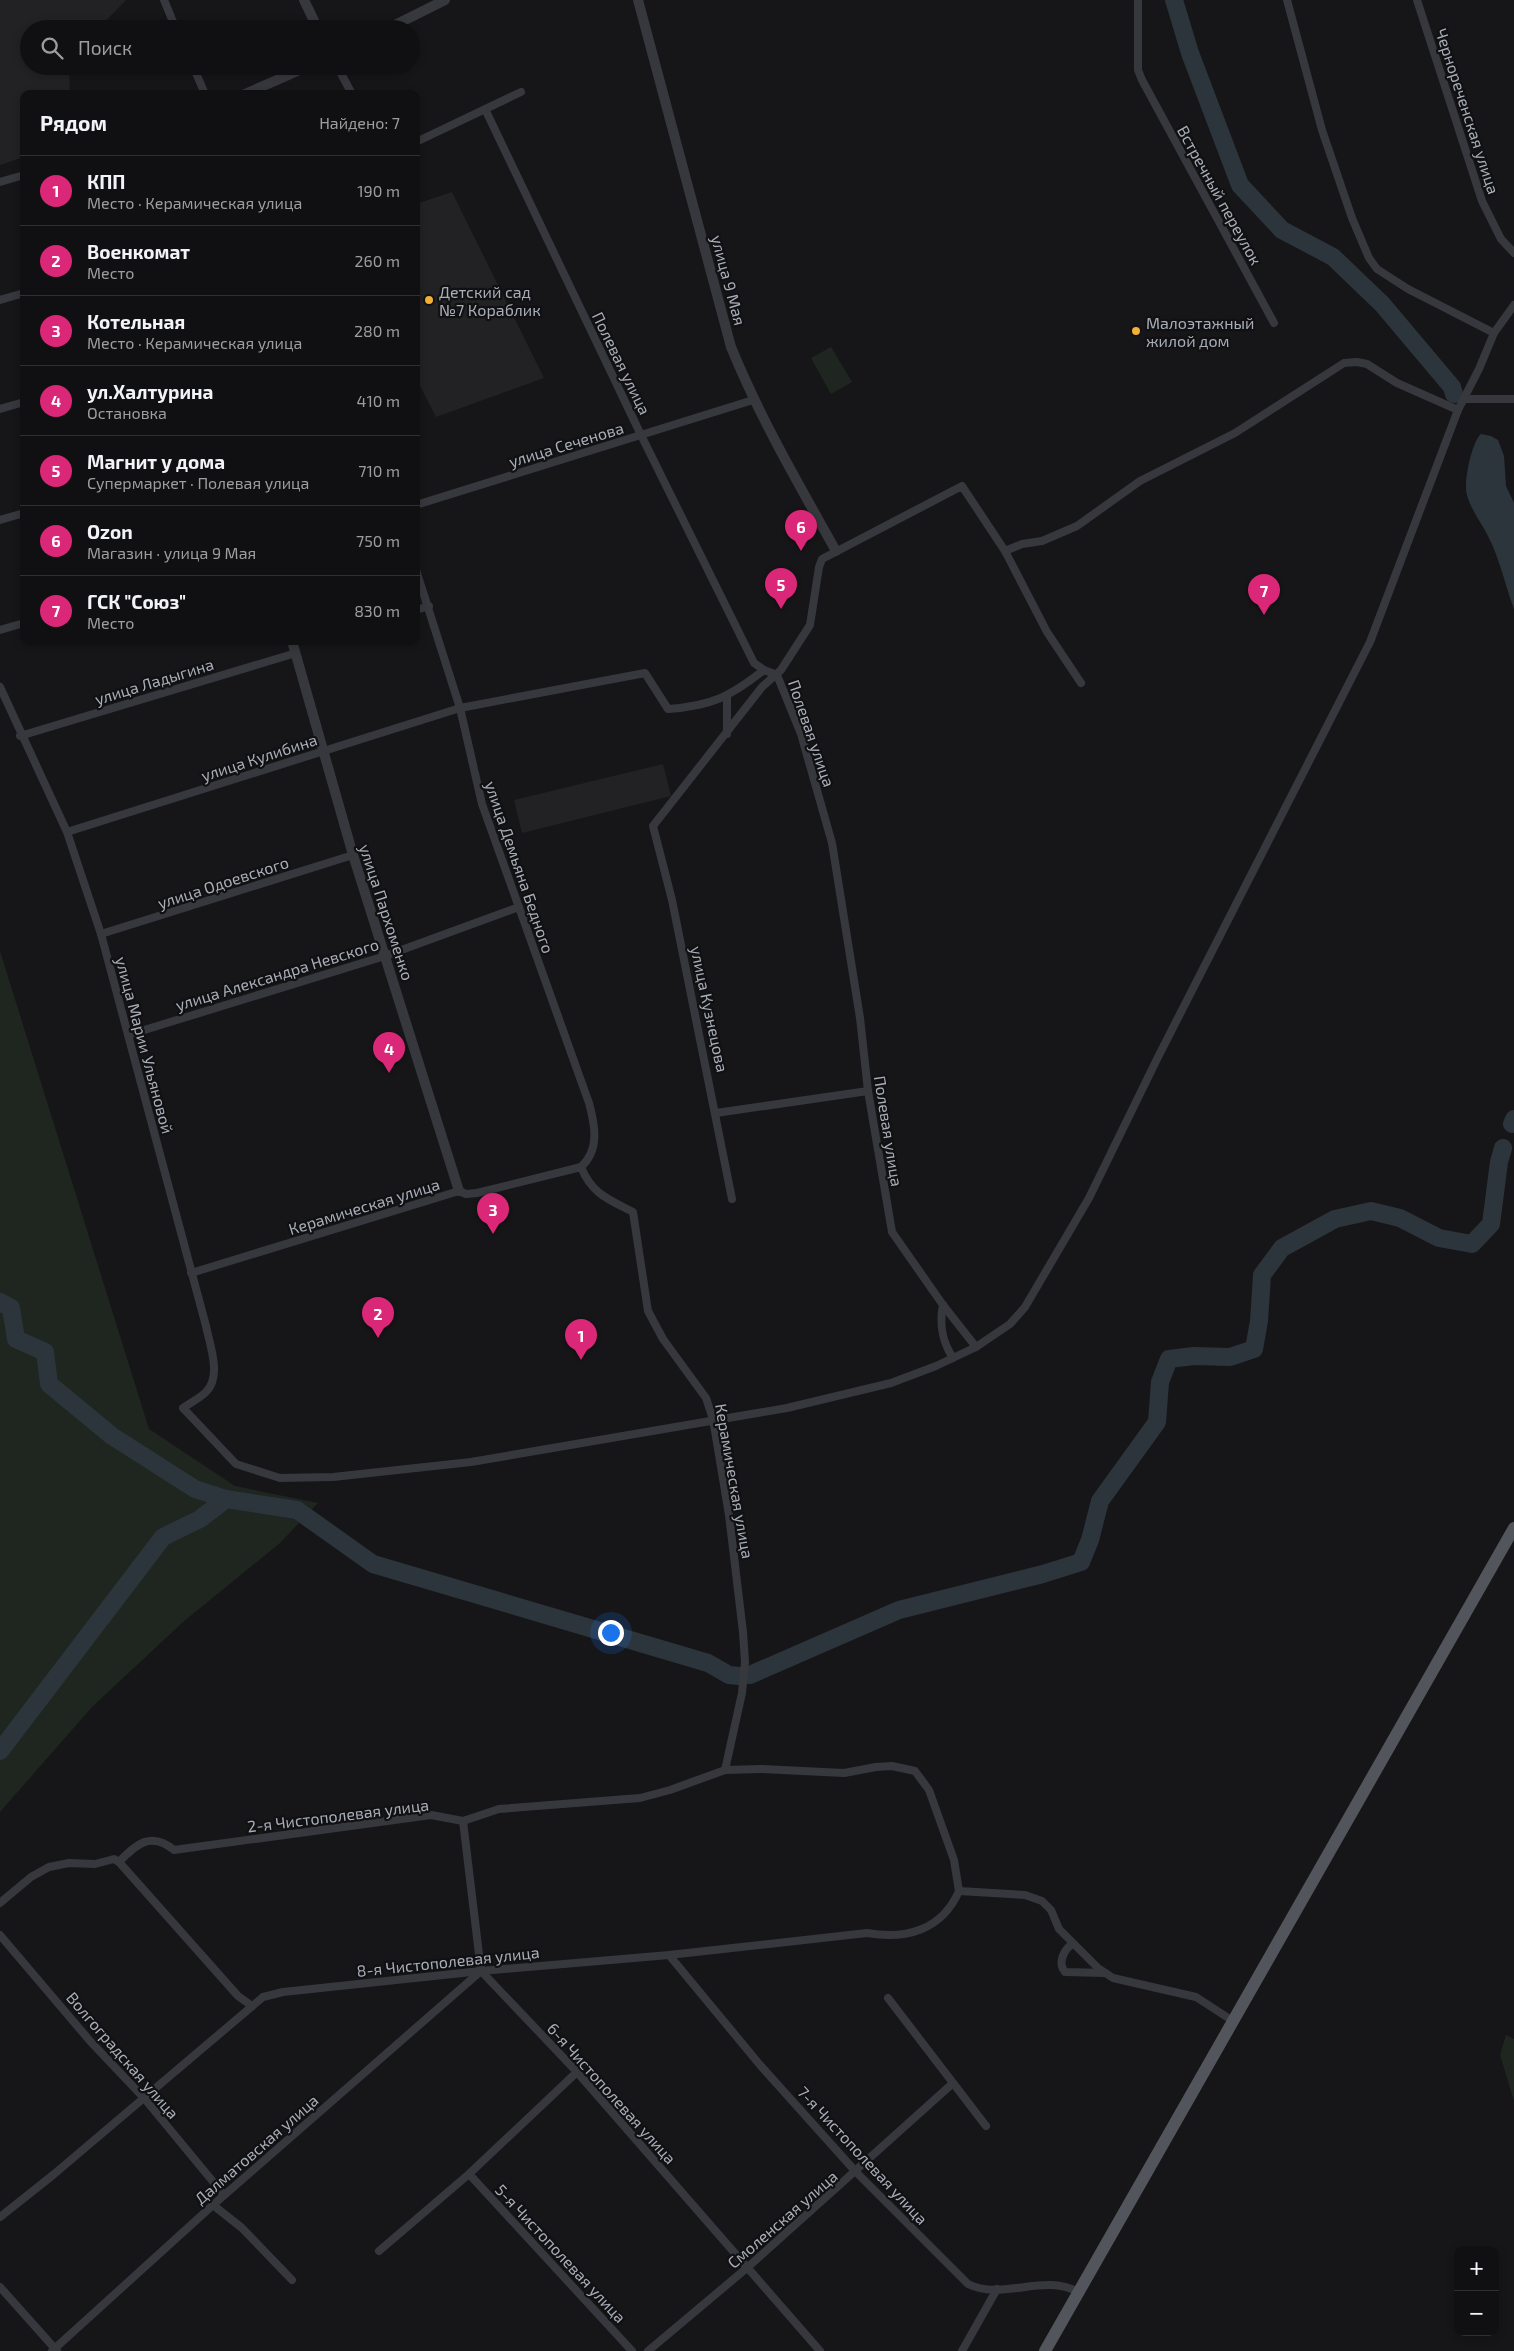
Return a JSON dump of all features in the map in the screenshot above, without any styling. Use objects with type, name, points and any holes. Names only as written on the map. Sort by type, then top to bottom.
[{"type":"main road","points":[[1045,2351],[1514,1528]]},
{"type":"street","points":[[164,0],[172,20]]},
{"type":"street","points":[[304,0],[314,20]]},
{"type":"street","name":"улица 9 Мая","points":[[638,0],[729,339],[753,400],[777,447],[836,551]]},
{"type":"street","name":"Встречный переулок","points":[[1138,0],[1138,70],[1142,80],[1274,322]]},
{"type":"street","points":[[1287,0],[1322,130],[1352,218],[1369,258],[1378,269],[1408,289],[1494,333]]},
{"type":"street","name":"Чернореченская улица","points":[[1417,0],[1482,201],[1501,239],[1514,253]]},
{"type":"street","points":[[403,20],[438,1]]},
{"type":"street","points":[[197,75],[203,90]]},
{"type":"street","points":[[254,90],[288,75]]},
{"type":"street","points":[[342,75],[350,90]]},
{"type":"street","points":[[420,140],[521,92]]},
{"type":"street","name":"Полевая улица","points":[[485,109],[641,435],[754,663],[764,670],[777,675],[801,734],[832,842],[860,1018],[868,1090],[892,1232],[943,1305],[976,1347]]},
{"type":"street","points":[[0,182],[20,176]]},
{"type":"street","points":[[0,300],[20,294]]},
{"type":"street","points":[[713,1419],[787,1408],[891,1382],[954,1358],[976,1347],[1010,1324],[1025,1308],[1089,1198],[1158,1057],[1370,642],[1458,410],[1494,333],[1514,305]]},
{"type":"street","points":[[1004,551],[1022,544],[1042,541],[1077,526],[1140,481],[1235,432],[1344,363],[1357,362],[1367,364],[1397,383],[1458,410]]},
{"type":"street","points":[[1464,399],[1514,399]]},
{"type":"street","name":"улица Сеченова","points":[[420,504],[753,400]]},
{"type":"street","points":[[0,409],[20,403]]},
{"type":"street","points":[[727,734],[762,687],[777,675],[810,625],[819,567],[822,559],[962,486],[1004,551],[1047,632],[1081,683]]},
{"type":"street","points":[[0,520],[20,514]]},
{"type":"street","name":"улица Демьяна Бедного","points":[[420,581],[460,708],[482,804],[594,1119],[595,1133],[592,1152],[581,1167]]},
{"type":"street","points":[[420,609],[429,606]]},
{"type":"street","points":[[0,630],[20,624]]},
{"type":"street","name":"улица Пархоменко","points":[[293,645],[353,855],[459,1191]]},
{"type":"street","name":"улица Ладыгина","points":[[20,736],[296,653]]},
{"type":"street","points":[[727,734],[727,696],[764,670]]},
{"type":"street","name":"улица Кулибина","points":[[67,832],[460,708],[645,673],[668,709],[694,707],[727,696]]},
{"type":"street","name":"улица Марии Ульяновой","points":[[0,687],[20,736],[67,832],[101,934],[206,1326],[214,1376],[213,1383],[206,1393],[183,1408],[236,1464],[280,1478],[333,1477],[471,1462],[713,1419]]},
{"type":"street","name":"улица Кузнецова","points":[[727,734],[653,826],[672,900],[732,1199]]},
{"type":"street","name":"улица Одоевского","points":[[101,934],[353,855]]},
{"type":"street","name":"улица Александра Невского","points":[[128,1034],[386,956],[519,908]]},
{"type":"street","points":[[716,1113],[868,1090]]},
{"type":"street","name":"Керамическая улица","points":[[192,1273],[459,1191],[466,1194],[477,1194],[581,1167],[587,1181],[596,1193],[633,1212],[648,1311],[663,1340],[706,1398],[713,1419],[729,1515],[745,1662],[742,1693],[724,1770]]},
{"type":"street","points":[[943,1305],[940,1322],[944,1341],[954,1358]]},
{"type":"street","name":"2-я Чистополевая улица","points":[[119,1862],[133,1846],[144,1841],[165,1842],[174,1850],[431,1815],[463,1820],[499,1809],[640,1798],[670,1790],[724,1770],[762,1769],[844,1774],[876,1767],[892,1766],[915,1771],[929,1790],[954,1860],[959,1891]]},
{"type":"street","points":[[463,1820],[481,1971]]},
{"type":"street","points":[[0,1902],[31,1877],[49,1867],[69,1863],[95,1864],[114,1859],[119,1862],[238,1996],[252,2006]]},
{"type":"street","points":[[959,1891],[1025,1895],[1042,1901],[1051,1910],[1059,1929],[1072,1944],[1105,1973],[1113,1978],[1196,1997],[1233,2021]]},
{"type":"street","name":"8-я Чистополевая улица","points":[[0,2217],[263,1997],[273,1994],[481,1971],[669,1956],[867,1932],[898,1936],[917,1932],[943,1915],[953,1904],[959,1891]]},
{"type":"street","name":"Волгоградская улица","points":[[0,1935],[90,2041],[144,2098],[224,2195]]},
{"type":"street","points":[[1072,1944],[1064,1950],[1061,1962],[1065,1972],[1105,1973]]},
{"type":"street","name":"7-я Чистополевая улица","points":[[669,1956],[760,2065],[856,2172],[968,2284],[976,2288],[997,2289],[1054,2285],[1063,2286],[1078,2292]]},
{"type":"street","name":"6-я Чистополевая улица","points":[[481,1971],[578,2072],[820,2351]]},
{"type":"street","name":"Далматовская улица","points":[[54,2350],[224,2195],[481,1971]]},
{"type":"street","points":[[888,1998],[986,2126]]},
{"type":"street","points":[[380,2251],[469,2174],[578,2072]]},
{"type":"street","name":"Смоленская улица","points":[[648,2351],[748,2267],[952,2084]]},
{"type":"street","name":"5-я Чистополевая улица","points":[[469,2174],[632,2351]]},
{"type":"street","points":[[213,2205],[242,2228],[292,2280]]},
{"type":"street","points":[[0,2287],[54,2350]]},
{"type":"street","points":[[962,2351],[997,2289]]},
{"type":"shaded area","points":[[0,0],[126,0],[107,20],[20,20],[20,75],[69,75],[70,90],[20,90],[20,158],[0,165]]},
{"type":"shaded area","points":[[452,192],[544,378],[436,417],[420,386],[420,203]]},
{"type":"shaded area","points":[[831,347],[852,382],[831,394],[811,358]]},
{"type":"shaded area","points":[[1481,434],[1498,440],[1504,456],[1506,486],[1514,503],[1514,609],[1492,545],[1467,495],[1466,481],[1469,463],[1474,445]]},
{"type":"shaded area","points":[[663,764],[671,796],[522,833],[514,800]]},
{"type":"shaded area","points":[[0,951],[149,1429],[235,1486],[318,1503],[280,1543],[183,1622],[92,1707],[0,1812]]},
{"type":"shaded area","points":[[1506,2035],[1514,2039],[1514,2101],[1500,2055]]},
{"type":"waterway","points":[[1174,0],[1190,53],[1240,185],[1282,230],[1333,257],[1382,304],[1452,387],[1454,394]]},
{"type":"waterway","points":[[1512,1124],[1514,1119]]},
{"type":"waterway","points":[[750,1675],[899,1610],[1043,1574],[1081,1562],[1090,1540],[1100,1501],[1157,1422],[1160,1382],[1169,1359],[1194,1356],[1230,1357],[1254,1349],[1259,1321],[1262,1275],[1282,1248],[1335,1219],[1371,1211],[1400,1218],[1439,1238],[1472,1244],[1491,1224],[1499,1162],[1503,1148]]},
{"type":"waterway","points":[[0,1302],[11,1308],[16,1339],[45,1352],[49,1384],[112,1436],[195,1489],[226,1499],[297,1510],[373,1564],[708,1663],[729,1675],[739,1676]]},
{"type":"waterway","points":[[0,1751],[163,1537],[200,1519],[226,1499]]},
{"type":"place","name":"Детский сад №7 Кораблик","points":[[429,300]]},
{"type":"place","name":"Малоэтажный жилой дом","points":[[1136,331]]},
{"type":"place","name":"Ozon","points":[[801,551]]},
{"type":"place","name":"Магнит у дома","points":[[781,609]]},
{"type":"place","name":"ГСК \"Союз\"","points":[[1264,615]]},
{"type":"place","name":"ул.Халтурина","points":[[389,1073]]},
{"type":"place","name":"Котельная","points":[[493,1234]]},
{"type":"place","name":"Военкомат","points":[[378,1338]]},
{"type":"place","name":"КПП","points":[[581,1360]]}]
